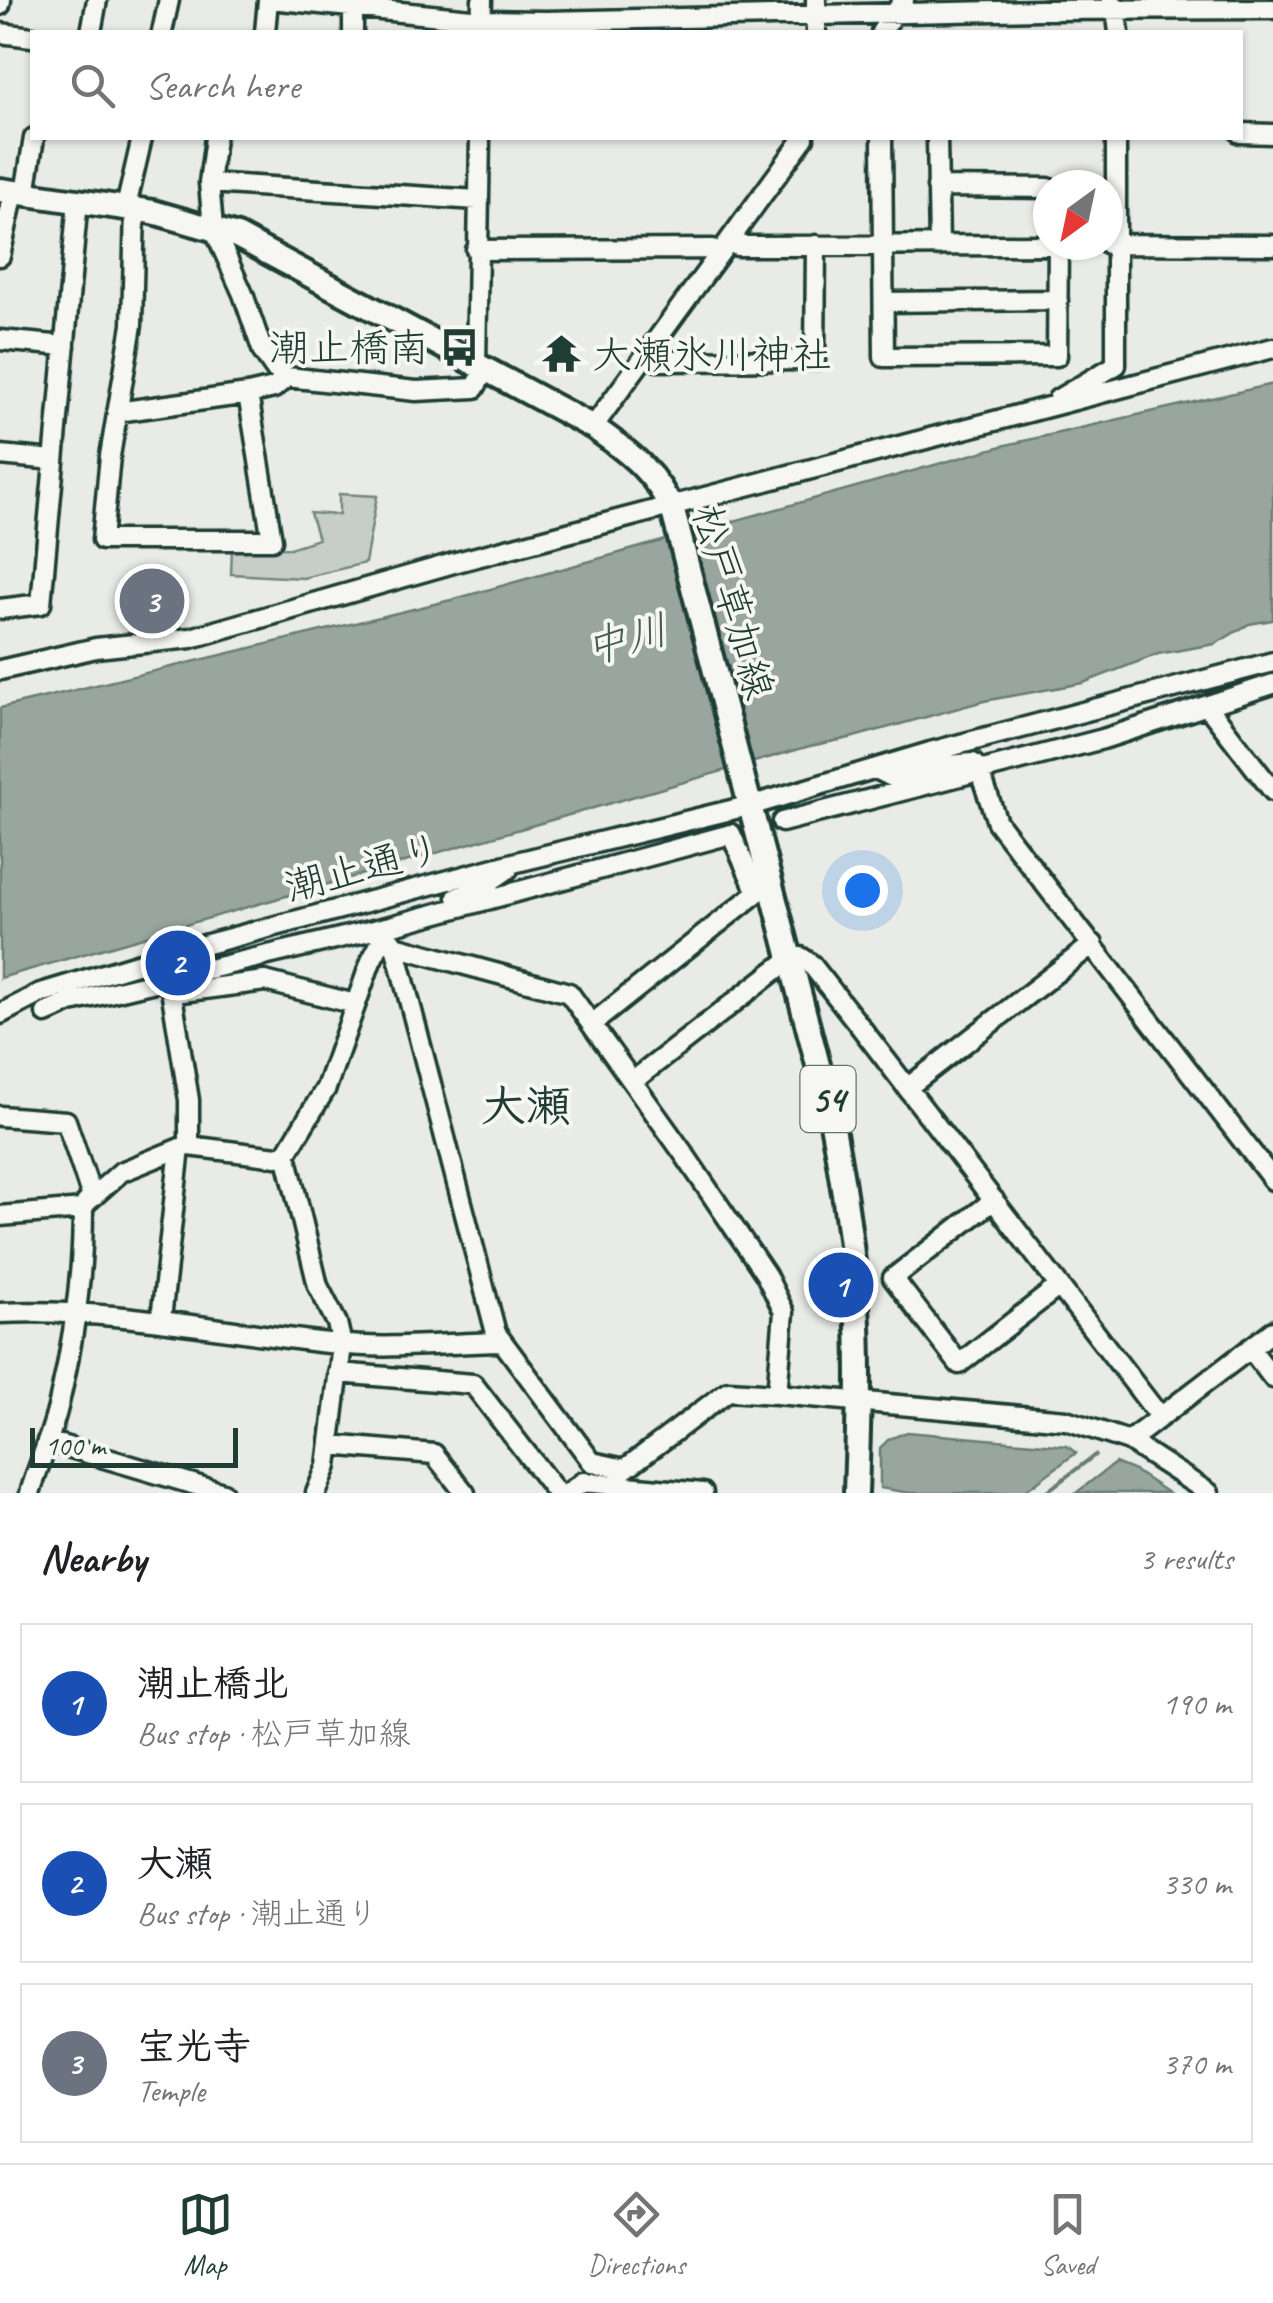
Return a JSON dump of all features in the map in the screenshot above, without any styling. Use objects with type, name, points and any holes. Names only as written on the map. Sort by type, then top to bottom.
[{"type":"main road","name":"松戸草加線","points":[[13,192],[131,208],[213,227],[288,262],[593,428],[643,465],[658,482],[672,510],[749,797],[764,887],[791,958],[817,1053],[841,1169],[857,1306],[859,1402],[852,1493]]},
{"type":"street","points":[[92,30],[98,0]]},
{"type":"street","points":[[162,30],[169,0]]},
{"type":"street","points":[[265,30],[268,0]]},
{"type":"street","points":[[280,0],[354,7],[398,6],[481,26],[816,16],[899,7],[1113,5],[1273,10]]},
{"type":"street","points":[[481,26],[482,0]]},
{"type":"street","points":[[1113,5],[1119,30]]},
{"type":"street","points":[[353,30],[354,7]]},
{"type":"street","points":[[882,30],[899,7]]},
{"type":"street","points":[[0,33],[30,36]]},
{"type":"street","points":[[1243,133],[1273,134]]},
{"type":"street","points":[[0,256],[13,192],[33,140]]},
{"type":"street","points":[[142,140],[131,208],[132,324],[102,540],[272,540],[248,394]]},
{"type":"street","points":[[216,140],[209,184],[213,227],[263,352],[274,368],[288,377],[416,390],[475,388],[480,367],[476,250],[480,140]]},
{"type":"street","points":[[593,428],[803,140]]},
{"type":"street","points":[[882,140],[884,357],[1057,356],[1058,260]]},
{"type":"street","points":[[937,140],[938,246]]},
{"type":"street","points":[[1115,170],[1116,140]]},
{"type":"street","points":[[209,184],[478,200]]},
{"type":"street","points":[[937,187],[1033,188]]},
{"type":"street","points":[[0,609],[40,604],[78,200]]},
{"type":"street","points":[[1123,244],[1273,245]]},
{"type":"street","points":[[646,355],[657,361],[815,360],[816,245]]},
{"type":"street","points":[[476,250],[1033,245]]},
{"type":"street","points":[[1048,407],[1116,365],[1113,260]]},
{"type":"street","points":[[884,302],[1058,300]]},
{"type":"street","points":[[0,340],[65,346]]},
{"type":"street","points":[[0,670],[96,648],[192,638],[1273,348]]},
{"type":"street","points":[[117,412],[248,394],[274,388],[288,377]]},
{"type":"street","points":[[0,455],[54,460]]},
{"type":"street","name":"潮止通り","points":[[0,1014],[71,982],[749,797],[876,768],[1273,662]]},
{"type":"street","points":[[782,822],[1103,739],[1273,684]]},
{"type":"street","points":[[1208,707],[1273,791]]},
{"type":"street","points":[[876,768],[894,778],[949,765],[973,763],[979,769],[997,822],[1273,1180]]},
{"type":"street","points":[[46,1012],[71,1002],[171,986],[390,935],[732,834],[764,887],[592,1024]]},
{"type":"street","points":[[317,1493],[327,1466],[342,1344],[337,1324],[318,1286],[286,1154],[326,1088],[355,1004],[397,917],[476,890],[521,861]]},
{"type":"street","points":[[390,935],[568,993],[766,1275],[784,1312],[777,1394]]},
{"type":"street","points":[[390,935],[500,1342],[592,1462],[625,1469],[728,1390],[1066,1420],[1129,1441],[1208,1493]]},
{"type":"street","points":[[906,1088],[1093,944]]},
{"type":"street","points":[[633,1081],[791,958],[801,956],[1160,1417]]},
{"type":"street","points":[[171,986],[264,981],[355,1004]]},
{"type":"street","points":[[162,1318],[188,1100],[171,986]]},
{"type":"street","points":[[0,1116],[66,1120],[87,1203],[76,1311],[58,1407],[30,1493]]},
{"type":"street","points":[[0,1216],[87,1203],[121,1172],[184,1147],[232,1154],[286,1154]]},
{"type":"street","points":[[994,1200],[893,1278],[959,1364],[1059,1286]]},
{"type":"street","points":[[0,1313],[76,1311],[162,1318],[342,1344],[500,1342]]},
{"type":"street","points":[[1129,1441],[1273,1331]]},
{"type":"street","points":[[1250,1348],[1273,1378]]},
{"type":"street","points":[[338,1373],[473,1384],[557,1493]]},
{"type":"street","points":[[46,1441],[223,1493]]},
{"type":"street","points":[[330,1445],[434,1454],[465,1493]]},
{"type":"street","points":[[568,1493],[583,1482],[703,1493]]},
{"type":"shaded area","points":[[339,494],[377,496],[365,563],[303,578],[231,574],[232,549],[290,548],[318,539],[310,513],[339,515]]},
{"type":"water","name":"中川","points":[[1273,384],[1273,620],[1249,624],[1215,644],[1158,654],[1083,683],[984,701],[810,746],[0,978],[0,708],[451,600],[1006,445]]},
{"type":"water","points":[[907,1432],[1067,1446],[1076,1453],[1022,1493],[910,1493],[880,1488],[880,1448],[889,1439]]},
{"type":"water","points":[[1115,1463],[1135,1471],[1168,1493],[1076,1493]]},
{"type":"waterway","points":[[1158,1407],[1273,1318]]},
{"type":"waterway","points":[[1045,1493],[1095,1455]]},
{"type":"place","name":"潮止橋南","points":[[459,347]]},
{"type":"place","name":"大瀬氷川神社","points":[[562,354]]},
{"type":"place","name":"宝光寺","points":[[152,601]]},
{"type":"place","name":"大瀬","points":[[178,963]]},
{"type":"place","name":"潮止橋北","points":[[841,1285]]},
{"type":"district","name":"大瀬","points":[[526,1105]]}]
